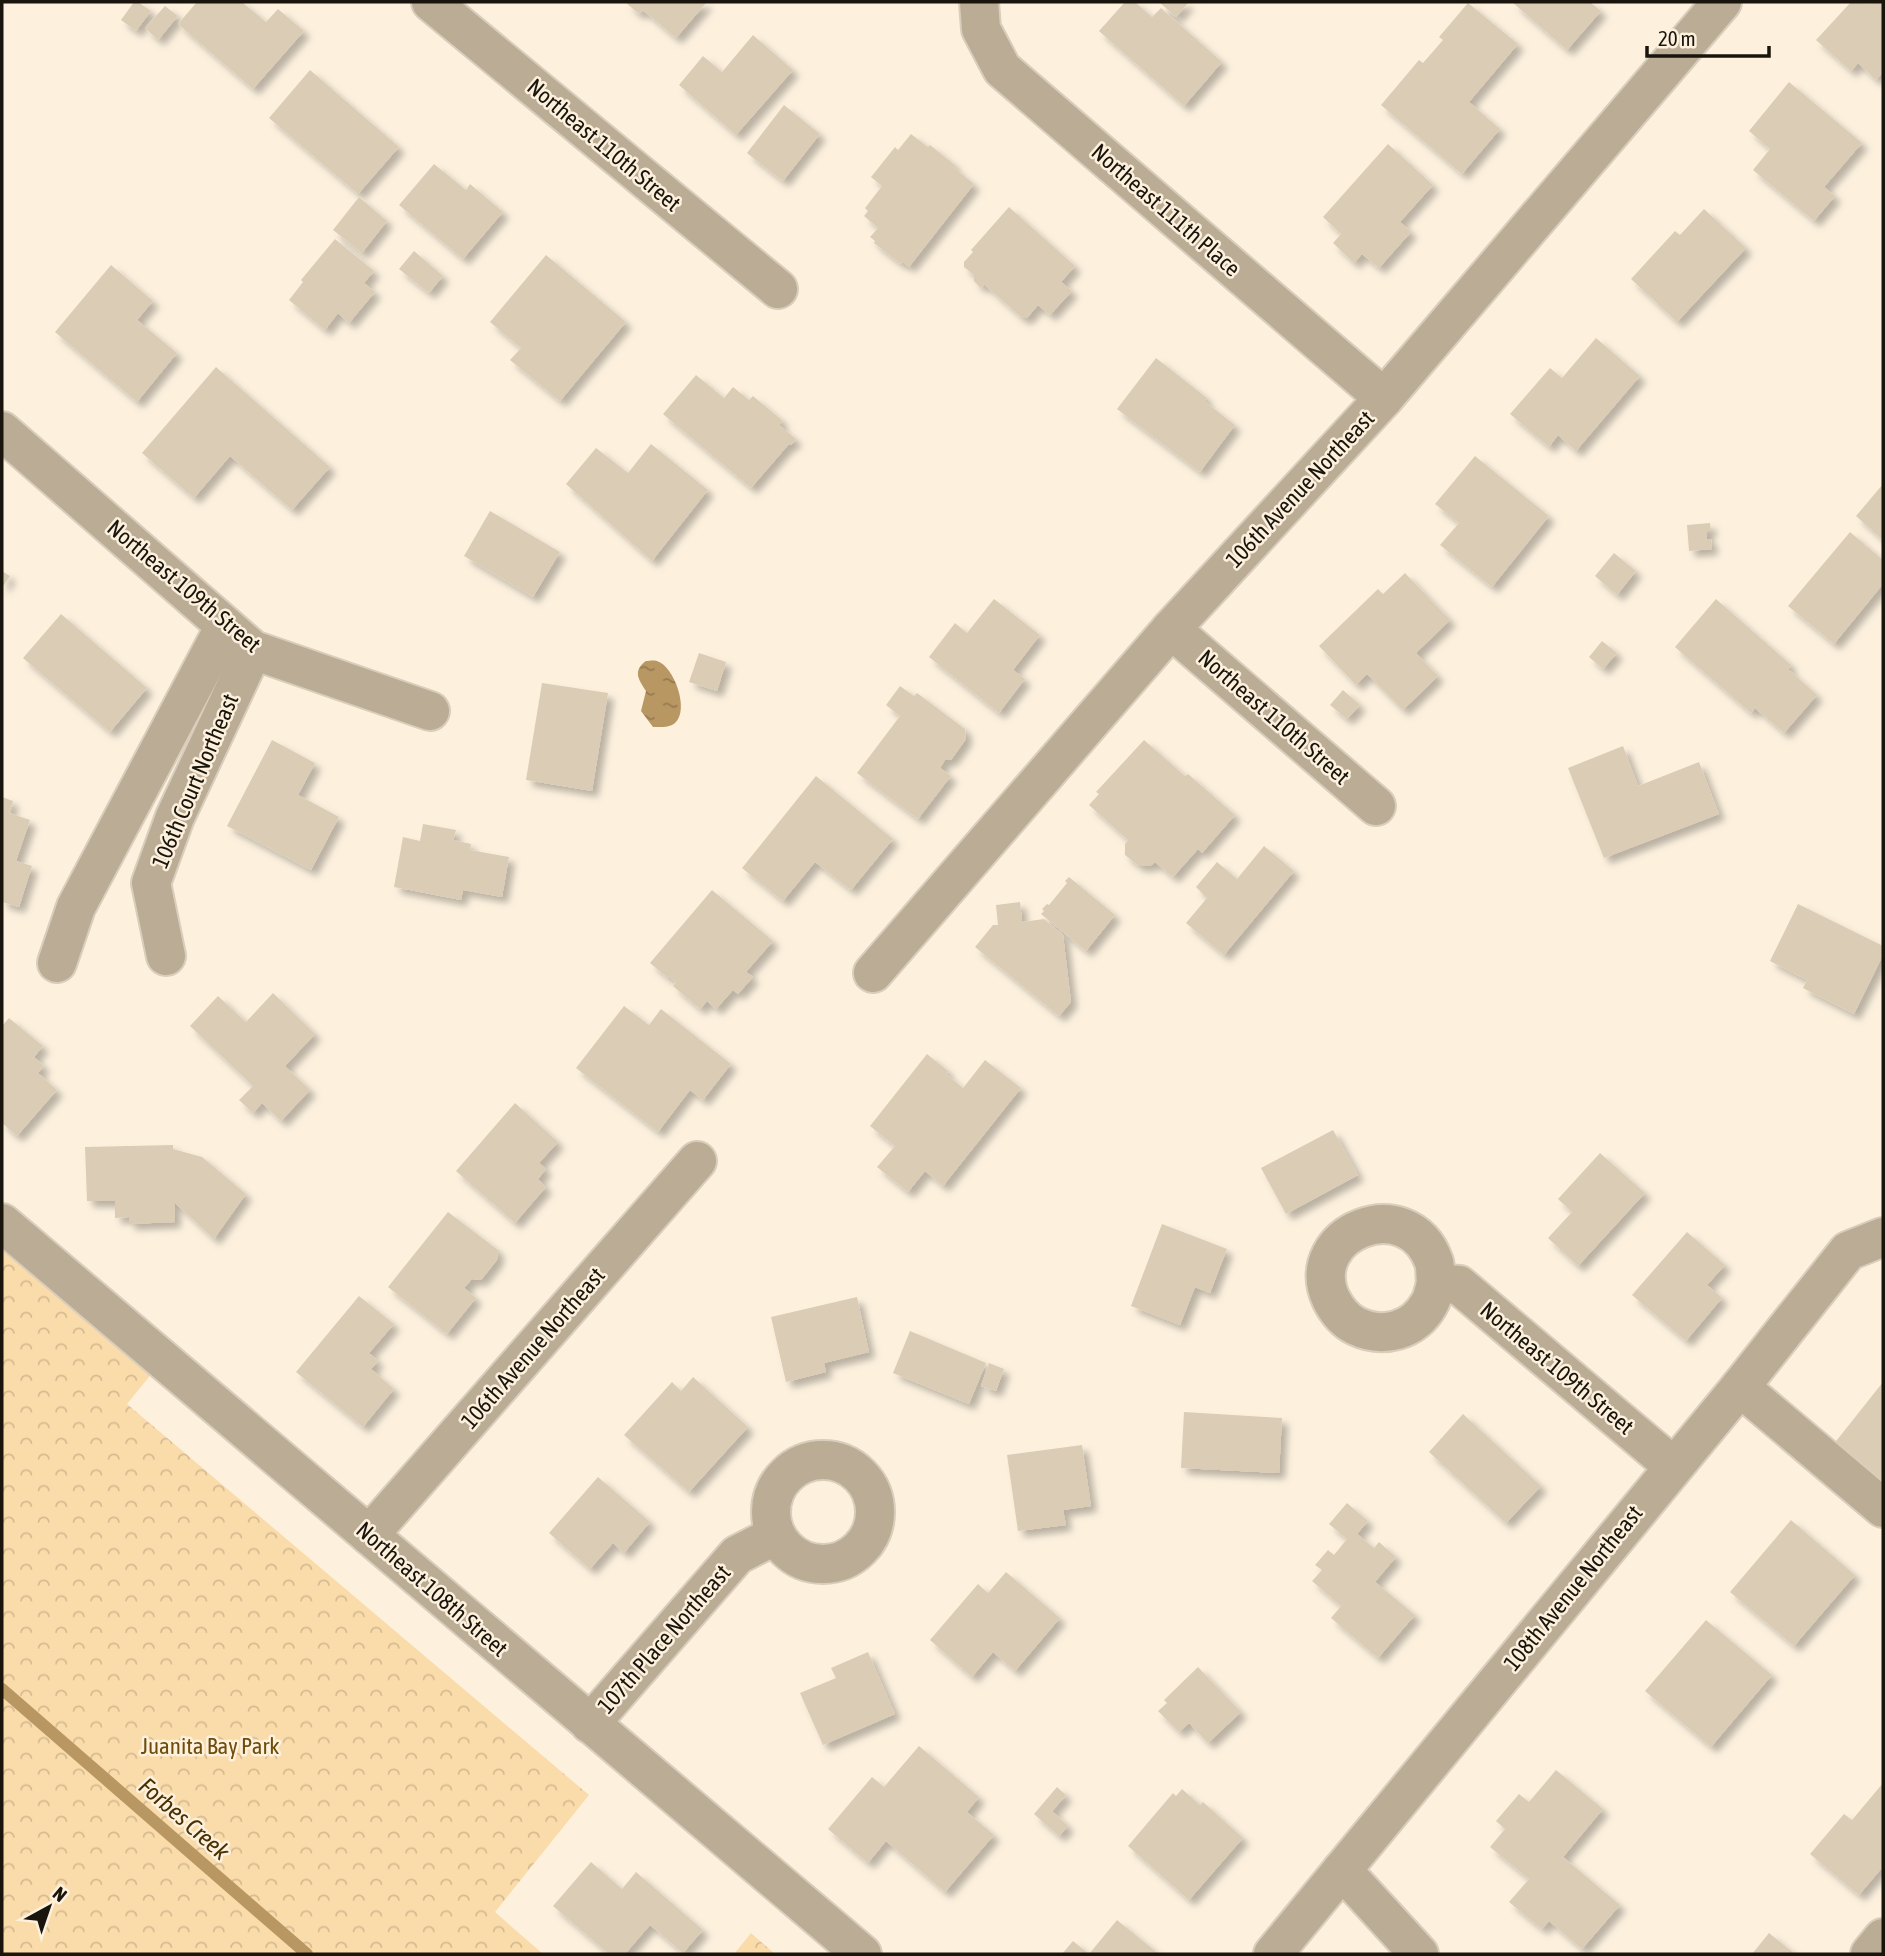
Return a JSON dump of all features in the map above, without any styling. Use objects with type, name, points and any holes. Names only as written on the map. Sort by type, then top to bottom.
[{"type":"street","name":"Northeast 110th Street","points":[[431,2],[778,289]]},
{"type":"street","name":"Northeast 111th Place","points":[[979,2],[981,29],[1002,69],[1384,398]]},
{"type":"street","name":"106th Avenue Northeast","points":[[873,973],[1171,629],[1384,398],[1721,2]]},
{"type":"street","name":"Northeast 109th Street","points":[[2,431],[239,638],[430,711]]},
{"type":"street","name":"Northeast 110th Street","points":[[1171,629],[1376,806]]},
{"type":"street","name":"106th Court Northeast","points":[[166,956],[151,883],[239,638]]},
{"type":"street","points":[[57,963],[76,907],[239,638]]},
{"type":"street","name":"106th Avenue Northeast","points":[[369,1535],[697,1161]]},
{"type":"street","name":"Northeast 108th Street","points":[[2,1223],[862,1954]]},
{"type":"street","name":"108th Avenue Northeast","points":[[1273,1954],[1740,1387],[1848,1251],[1883,1237]]},
{"type":"street","name":"Northeast 109th Street","points":[[1436,1283],[1459,1285],[1673,1466]]},
{"type":"street","points":[[1740,1387],[1883,1508]]},
{"type":"street","name":"107th Place Northeast","points":[[590,1724],[737,1555],[776,1535]]},
{"type":"street","points":[[1342,1870],[1419,1954]]},
{"type":"street","points":[[1870,1954],[1883,1938]]},
{"type":"green space","name":"Juanita Bay Park","points":[[2,1244],[153,1372],[127,1404],[589,1795],[495,1912],[543,1954],[2,1954]]},
{"type":"green space","points":[[751,1933],[775,1954],[734,1954]]},
{"type":"water","points":[[646,661],[657,661],[663,665],[678,689],[681,709],[679,717],[670,726],[653,727],[641,711],[646,691],[638,672]]},
{"type":"building","points":[[134,2],[151,11],[136,31],[121,20]]},
{"type":"building","points":[[197,2],[242,2],[266,22],[278,9],[304,31],[253,89],[178,24]]},
{"type":"building","points":[[625,2],[707,2],[676,38],[643,10],[639,14]]},
{"type":"building","points":[[1125,2],[1135,2],[1152,17],[1161,8],[1222,62],[1184,106],[1099,31]]},
{"type":"building","points":[[1159,2],[1189,2],[1176,17]]},
{"type":"building","points":[[1512,2],[1590,2],[1601,11],[1567,50]]},
{"type":"building","points":[[1851,2],[1883,2],[1883,72],[1876,80],[1858,63],[1851,71],[1816,40]]},
{"type":"building","points":[[1468,3],[1518,44],[1469,102],[1500,129],[1462,174],[1381,105],[1419,60],[1423,63],[1443,40],[1439,37]]},
{"type":"building","points":[[165,6],[178,16],[158,40],[145,28]]},
{"type":"building","points":[[753,35],[793,70],[736,135],[679,85],[703,56],[722,72]]},
{"type":"building","points":[[310,70],[399,147],[358,194],[269,118]]},
{"type":"building","points":[[1789,82],[1862,143],[1824,187],[1835,196],[1814,221],[1753,170],[1770,149],[1749,131]]},
{"type":"building","points":[[784,105],[820,134],[783,181],[747,153]]},
{"type":"building","points":[[911,134],[928,147],[930,145],[974,184],[909,267],[874,243],[870,237],[878,228],[864,216],[868,211],[865,208],[882,186],[871,177],[895,147],[898,150]]},
{"type":"building","points":[[1388,144],[1433,185],[1400,222],[1411,232],[1379,268],[1362,254],[1354,263],[1333,243],[1341,234],[1323,217]]},
{"type":"building","points":[[434,164],[466,190],[470,184],[503,212],[463,259],[399,205]]},
{"type":"building","points":[[359,197],[387,221],[362,253],[333,230]]},
{"type":"building","points":[[1009,207],[1075,266],[1061,282],[1072,291],[1050,315],[1038,305],[1027,318],[1022,318],[984,284],[981,288],[974,281],[974,275],[964,267],[964,262],[973,252],[971,250]]},
{"type":"building","points":[[1704,209],[1746,248],[1677,322],[1631,279],[1675,231],[1680,235]]},
{"type":"building","points":[[335,239],[374,271],[364,283],[375,292],[349,323],[338,313],[325,330],[289,300],[303,282],[301,280]]},
{"type":"building","points":[[414,251],[443,276],[429,293],[399,269]]},
{"type":"building","points":[[546,255],[626,322],[560,401],[510,360],[521,348],[490,322]]},
{"type":"building","points":[[111,265],[153,301],[137,320],[177,353],[137,402],[55,332]]},
{"type":"building","points":[[1596,338],[1640,376],[1576,451],[1558,435],[1549,447],[1510,414],[1550,368],[1562,378]]},
{"type":"building","points":[[1156,358],[1207,398],[1204,401],[1235,425],[1200,472],[1117,409]]},
{"type":"building","points":[[216,367],[330,467],[292,510],[230,456],[194,498],[142,453]]},
{"type":"building","points":[[696,375],[724,398],[733,387],[749,400],[753,396],[783,421],[779,425],[796,439],[751,488],[663,414]]},
{"type":"building","points":[[651,444],[708,490],[652,561],[566,484],[596,448],[628,473]]},
{"type":"building","points":[[1475,456],[1549,516],[1492,587],[1440,545],[1459,523],[1435,504]]},
{"type":"building","points":[[1883,484],[1883,540],[1856,516]]},
{"type":"building","points":[[490,511],[560,552],[533,597],[464,556]]},
{"type":"building","points":[[1710,523],[1711,531],[1707,531],[1707,539],[1711,539],[1712,549],[1689,551],[1687,525]]},
{"type":"building","points":[[1850,532],[1883,560],[1883,584],[1834,644],[1788,606]]},
{"type":"building","points":[[1614,553],[1636,571],[1617,595],[1595,576]]},
{"type":"building","points":[[2,571],[10,576],[2,588]]},
{"type":"building","points":[[1405,573],[1450,620],[1416,653],[1438,676],[1403,710],[1367,674],[1356,685],[1319,646],[1378,589],[1383,594]]},
{"type":"building","points":[[994,599],[1040,635],[1013,670],[1025,679],[999,713],[929,657],[955,623],[967,633]]},
{"type":"building","points":[[1716,599],[1791,665],[1788,669],[1817,695],[1784,733],[1755,708],[1751,713],[1675,647]]},
{"type":"building","points":[[61,614],[147,688],[110,732],[23,658]]},
{"type":"building","points":[[1602,641],[1617,653],[1603,669],[1589,657]]},
{"type":"building","points":[[699,653],[726,662],[717,691],[689,682]]},
{"type":"building","points":[[542,683],[608,693],[592,791],[526,780]]},
{"type":"building","points":[[900,686],[914,696],[917,693],[965,729],[966,739],[951,760],[945,760],[940,768],[951,776],[918,819],[857,773],[900,716],[886,705]]},
{"type":"building","points":[[1343,690],[1360,705],[1347,719],[1330,705]]},
{"type":"building","points":[[272,740],[315,763],[298,795],[339,817],[311,870],[227,826]]},
{"type":"building","points":[[1144,740],[1235,815],[1202,853],[1198,849],[1173,877],[1155,862],[1152,865],[1139,866],[1125,855],[1125,844],[1128,840],[1089,805],[1099,794],[1096,792]]},
{"type":"building","points":[[1623,746],[1638,786],[1699,762],[1719,814],[1604,858],[1568,768]]},
{"type":"building","points":[[816,776],[893,839],[851,890],[815,862],[783,901],[742,868]]},
{"type":"building","points":[[2,797],[13,801],[9,813],[30,820],[16,861],[32,866],[19,907],[2,902]]},
{"type":"building","points":[[423,824],[456,830],[453,840],[471,844],[470,850],[509,857],[502,897],[463,890],[461,900],[394,887],[403,837],[420,841]]},
{"type":"building","points":[[1264,846],[1294,871],[1224,955],[1186,923],[1207,898],[1196,887],[1217,862],[1237,879]]},
{"type":"building","points":[[1069,877],[1115,915],[1086,951],[1041,914],[1044,911],[1042,909],[1049,905]]},
{"type":"building","points":[[712,890],[773,941],[746,972],[753,977],[738,994],[733,990],[716,1009],[707,1001],[700,1009],[673,986],[676,982],[650,963]]},
{"type":"building","points":[[1020,902],[1022,922],[1044,919],[1063,935],[1071,1002],[1059,1016],[975,947],[993,925],[998,925],[996,905]]},
{"type":"building","points":[[1798,904],[1883,946],[1883,955],[1854,1014],[1803,988],[1807,980],[1770,961]]},
{"type":"building","points":[[273,993],[315,1034],[285,1066],[310,1090],[281,1121],[262,1103],[253,1113],[239,1100],[253,1086],[190,1026],[218,996],[246,1022]]},
{"type":"building","points":[[624,1006],[649,1025],[661,1009],[731,1064],[703,1100],[690,1090],[658,1132],[576,1068]]},
{"type":"building","points":[[9,1018],[43,1046],[34,1057],[44,1066],[38,1073],[57,1090],[17,1136],[2,1123],[2,1026]]},
{"type":"building","points":[[927,1054],[963,1088],[985,1060],[1021,1088],[943,1186],[925,1171],[908,1192],[877,1167],[895,1146],[870,1126]]},
{"type":"building","points":[[515,1103],[558,1142],[539,1163],[546,1169],[538,1179],[546,1187],[515,1223],[456,1171]]},
{"type":"building","points":[[1333,1130],[1358,1175],[1286,1214],[1261,1168]]},
{"type":"building","points":[[173,1145],[173,1149],[202,1157],[246,1194],[214,1239],[174,1202],[175,1222],[129,1224],[129,1217],[115,1218],[115,1201],[87,1201],[85,1147]]},
{"type":"building","points":[[1600,1153],[1645,1193],[1578,1266],[1548,1238],[1572,1212],[1558,1199]]},
{"type":"building","points":[[448,1212],[498,1250],[497,1260],[481,1280],[472,1279],[464,1288],[476,1298],[447,1334],[388,1287]]},
{"type":"building","points":[[1162,1224],[1227,1249],[1210,1293],[1195,1287],[1180,1325],[1131,1306]]},
{"type":"building","points":[[1687,1232],[1725,1265],[1707,1285],[1722,1298],[1686,1341],[1632,1295]]},
{"type":"building","points":[[359,1296],[394,1324],[369,1353],[378,1361],[371,1369],[394,1389],[363,1427],[296,1372]]},
{"type":"building","points":[[857,1297],[869,1352],[824,1363],[826,1372],[786,1382],[771,1317]]},
{"type":"building","points":[[910,1331],[986,1363],[969,1404],[893,1373]]},
{"type":"building","points":[[989,1363],[1004,1369],[996,1391],[981,1386]]},
{"type":"building","points":[[693,1377],[748,1427],[689,1492],[624,1435],[672,1382],[681,1391]]},
{"type":"building","points":[[1883,1382],[1883,1486],[1833,1445]]},
{"type":"building","points":[[1184,1412],[1282,1418],[1279,1473],[1181,1468]]},
{"type":"building","points":[[1463,1414],[1541,1486],[1506,1523],[1429,1452]]},
{"type":"building","points":[[1082,1445],[1091,1506],[1063,1510],[1066,1525],[1018,1531],[1007,1455]]},
{"type":"building","points":[[598,1477],[650,1522],[624,1553],[613,1543],[590,1569],[549,1533]]},
{"type":"building","points":[[1347,1503],[1368,1521],[1357,1534],[1374,1548],[1379,1542],[1396,1557],[1375,1582],[1415,1615],[1378,1658],[1331,1618],[1341,1606],[1312,1581],[1322,1570],[1315,1565],[1328,1550],[1334,1555],[1347,1539],[1329,1524]]},
{"type":"building","points":[[1791,1520],[1855,1575],[1794,1646],[1730,1592]]},
{"type":"building","points":[[1006,1572],[1060,1618],[1015,1671],[993,1652],[972,1677],[930,1640],[978,1584],[988,1593]]},
{"type":"building","points":[[1706,1620],[1772,1675],[1711,1747],[1645,1691]]},
{"type":"building","points":[[868,1652],[895,1714],[823,1745],[800,1693],[836,1678],[831,1668]]},
{"type":"building","points":[[1198,1667],[1241,1712],[1208,1743],[1189,1723],[1179,1732],[1158,1711],[1167,1703],[1164,1700]]},
{"type":"building","points":[[919,1746],[979,1797],[967,1812],[994,1835],[945,1892],[886,1841],[868,1863],[828,1829],[872,1777],[884,1787]]},
{"type":"building","points":[[1556,1770],[1603,1809],[1563,1857],[1620,1905],[1582,1949],[1549,1921],[1542,1929],[1509,1902],[1529,1879],[1490,1847],[1505,1829],[1496,1821],[1519,1794],[1529,1802]]},
{"type":"building","points":[[1883,1783],[1883,1871],[1881,1869],[1859,1895],[1810,1854],[1844,1814],[1852,1820]]},
{"type":"building","points":[[1057,1787],[1066,1795],[1052,1811],[1068,1826],[1059,1836],[1034,1814]]},
{"type":"building","points":[[1182,1789],[1200,1805],[1203,1802],[1243,1838],[1189,1900],[1128,1846],[1173,1793],[1176,1796]]},
{"type":"building","points":[[591,1862],[622,1889],[636,1872],[703,1930],[683,1953],[650,1925],[625,1954],[609,1954],[553,1906]]},
{"type":"building","points":[[1117,1920],[1159,1954],[1089,1954]]},
{"type":"building","points":[[1769,1933],[1795,1954],[1752,1954]]},
{"type":"building","points":[[1073,1941],[1089,1954],[1062,1954]]},
{"type":"waterway","name":"Forbes Creek","points":[[2,1689],[307,1954]]}]
